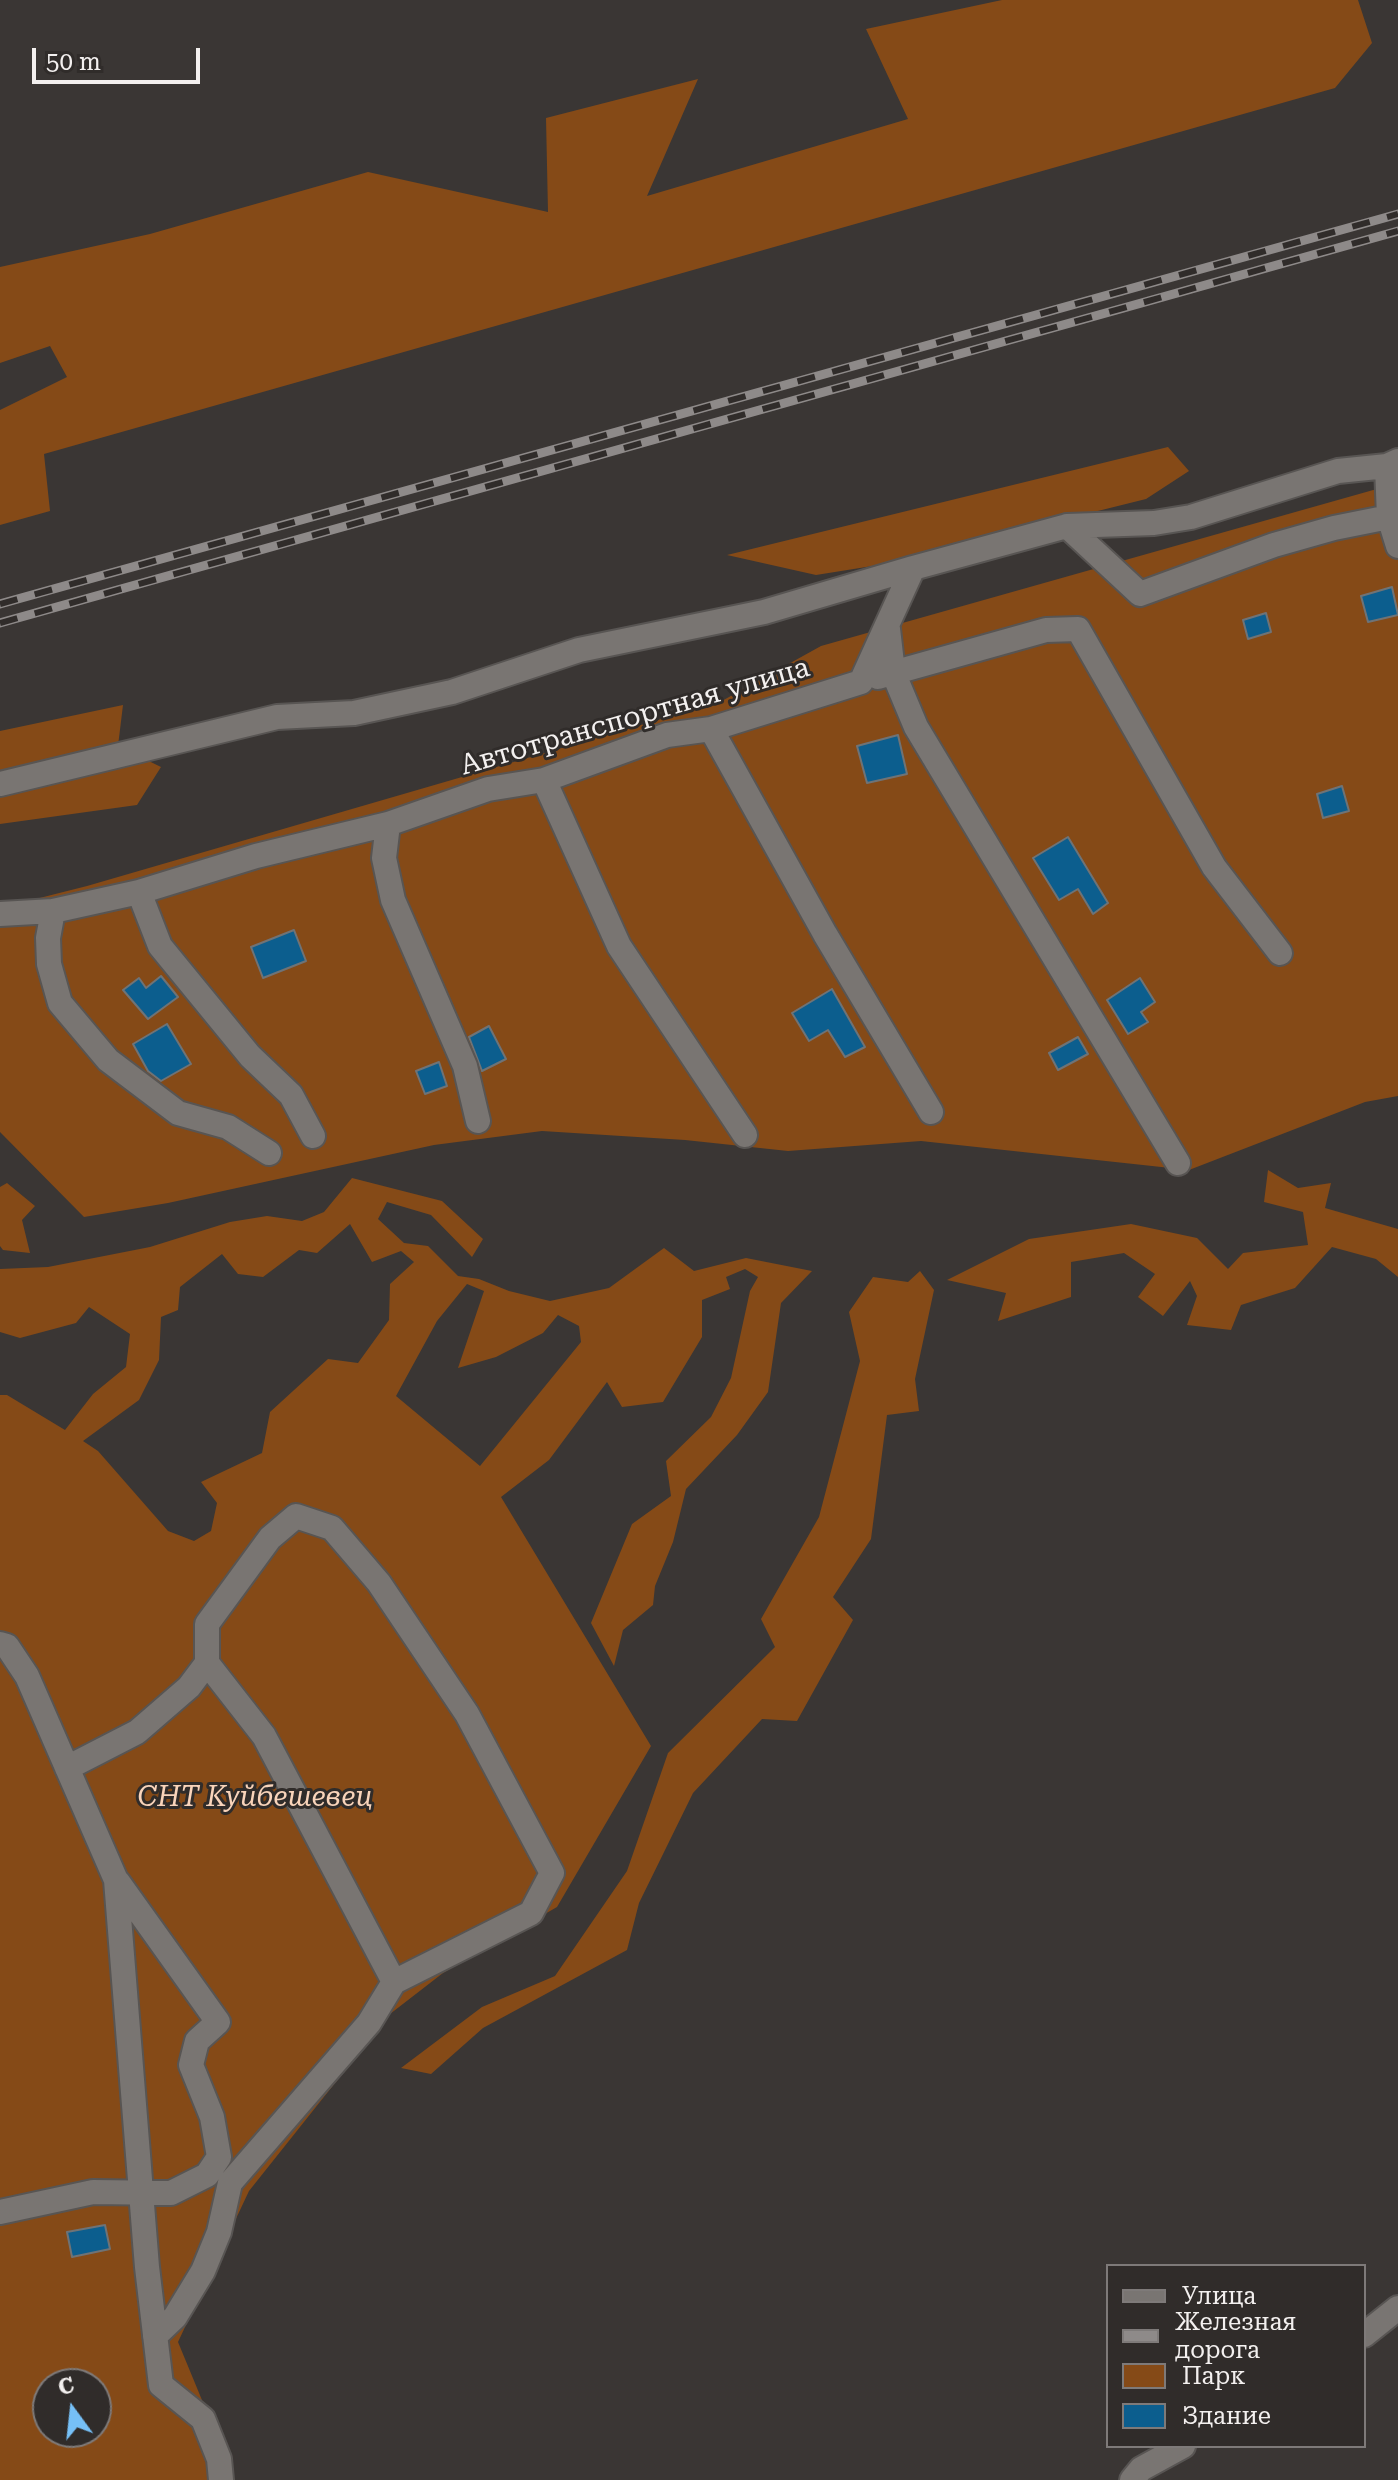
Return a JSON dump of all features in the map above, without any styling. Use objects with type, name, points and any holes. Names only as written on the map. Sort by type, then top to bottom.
[{"type":"street","points":[[0,784],[277,717],[354,713],[452,692],[579,650],[764,612],[1067,526],[1154,523],[1191,517],[1338,471],[1392,463],[1398,546]]},
{"type":"street","points":[[1067,526],[1140,594],[1274,545],[1394,518]]},
{"type":"street","points":[[861,682],[888,629],[913,568]]},
{"type":"street","points":[[888,629],[893,672],[916,727],[1178,1163]]},
{"type":"street","name":"Автотранспортная улица","points":[[0,914],[53,911],[139,892],[256,856],[388,824],[488,789],[544,780],[667,735],[711,729],[893,672],[1046,630],[1078,629],[1214,867],[1280,953]]},
{"type":"street","points":[[711,729],[825,934],[931,1112]]},
{"type":"street","points":[[544,780],[619,946],[745,1135]]},
{"type":"street","points":[[388,824],[384,858],[393,900],[465,1066],[478,1121]]},
{"type":"street","points":[[139,892],[160,946],[250,1056],[291,1095],[313,1136]]},
{"type":"street","points":[[53,911],[48,938],[49,964],[60,1003],[108,1060],[178,1113],[228,1127],[269,1153]]},
{"type":"street","points":[[67,1768],[137,1732],[189,1687],[207,1663],[207,1624],[270,1538],[296,1516],[332,1528],[379,1583],[467,1714],[552,1873],[531,1913],[394,1982],[369,2023],[230,2183],[219,2232],[203,2271],[175,2317],[155,2336]]},
{"type":"street","points":[[0,1644],[7,1646],[27,1676],[116,1880],[218,2022],[197,2041],[191,2065],[212,2117],[219,2157],[207,2175],[171,2193],[141,2190],[93,2192],[0,2212]]},
{"type":"street","points":[[207,1663],[264,1736],[394,1982]]},
{"type":"street","points":[[116,1880],[141,2190],[161,2385],[203,2419],[219,2459],[221,2480]]},
{"type":"street","points":[[1366,2333],[1398,2308]]},
{"type":"street","points":[[1132,2480],[1141,2469],[1179,2448]]},
{"type":"green space","points":[[1002,0],[1358,0],[1372,43],[1335,88],[44,454],[50,511],[0,525],[0,410],[67,377],[50,346],[0,363],[0,267],[150,234],[368,172],[548,212],[546,118],[698,79],[647,196],[908,119],[866,29]]},
{"type":"green space","points":[[1168,447],[1189,471],[1146,499],[885,564],[816,575],[727,555]]},
{"type":"green space","points":[[1398,483],[1398,1096],[1365,1102],[1189,1170],[921,1141],[788,1151],[685,1140],[542,1131],[434,1145],[168,1203],[84,1217],[0,1132],[0,908],[87,886],[720,702],[821,646]]},
{"type":"green space","points":[[123,705],[118,746],[161,767],[137,805],[0,824],[0,731]]},
{"type":"green space","points":[[1268,1170],[1298,1188],[1331,1183],[1325,1208],[1398,1229],[1398,1277],[1376,1259],[1332,1247],[1295,1288],[1241,1305],[1231,1330],[1187,1325],[1197,1296],[1190,1281],[1163,1316],[1138,1297],[1155,1274],[1124,1253],[1071,1262],[1071,1297],[998,1321],[1006,1293],[947,1280],[1029,1239],[1131,1224],[1197,1238],[1228,1269],[1243,1253],[1308,1245],[1303,1212],[1264,1202]]},
{"type":"green space","name":"СНТ Куйбешевец","points":[[352,1178],[442,1201],[483,1239],[472,1257],[431,1215],[387,1202],[378,1219],[404,1243],[428,1246],[458,1276],[479,1279],[509,1291],[550,1301],[609,1288],[664,1248],[694,1271],[746,1258],[812,1271],[781,1303],[768,1392],[737,1435],[686,1489],[673,1542],[655,1586],[653,1605],[623,1630],[614,1666],[591,1623],[632,1524],[671,1496],[666,1461],[711,1417],[731,1378],[750,1291],[758,1277],[745,1269],[726,1277],[730,1289],[702,1300],[702,1337],[663,1402],[622,1407],[607,1382],[549,1460],[501,1497],[651,1746],[557,1907],[443,1973],[390,2014],[249,2191],[178,2342],[235,2480],[0,2480],[0,1395],[7,1395],[65,1430],[93,1394],[126,1367],[130,1334],[89,1307],[76,1323],[20,1338],[0,1332],[0,1269],[48,1267],[150,1247],[230,1222],[267,1216],[302,1221],[324,1212]],"holes":[[[350,1224],[372,1262],[401,1251],[414,1262],[390,1284],[389,1320],[358,1363],[328,1359],[270,1412],[262,1453],[201,1482],[217,1503],[211,1531],[194,1541],[168,1531],[98,1451],[83,1441],[139,1400],[159,1360],[161,1317],[178,1310],[180,1287],[222,1254],[238,1274],[263,1277],[299,1250],[317,1253]],[[467,1284],[484,1291],[458,1368],[496,1357],[543,1333],[558,1315],[579,1326],[581,1342],[480,1466],[396,1396],[437,1321]]]},
{"type":"green space","points":[[7,1183],[35,1206],[22,1220],[30,1253],[3,1250],[0,1246],[0,1187]]},
{"type":"green space","points":[[920,1271],[934,1290],[915,1379],[919,1411],[887,1415],[871,1539],[833,1597],[853,1620],[797,1721],[762,1719],[693,1793],[639,1903],[627,1950],[483,2028],[431,2074],[401,2068],[482,2007],[555,1976],[627,1871],[668,1753],[775,1647],[761,1619],[819,1517],[860,1361],[849,1312],[873,1277],[908,1282]]},
{"type":"building","points":[[1392,587],[1398,615],[1368,622],[1361,596]]},
{"type":"building","points":[[1266,613],[1271,632],[1248,639],[1243,620]]},
{"type":"building","points":[[898,735],[907,774],[867,783],[857,746]]},
{"type":"building","points":[[1342,786],[1349,811],[1323,818],[1317,794]]},
{"type":"building","points":[[1068,837],[1108,903],[1093,914],[1078,889],[1059,900],[1033,858]]},
{"type":"building","points":[[294,930],[306,961],[263,978],[251,947]]},
{"type":"building","points":[[161,976],[178,997],[148,1019],[123,990],[139,978],[146,988]]},
{"type":"building","points":[[1140,978],[1155,1002],[1141,1012],[1148,1022],[1128,1034],[1107,1000]]},
{"type":"building","points":[[832,989],[865,1047],[845,1057],[828,1030],[809,1041],[792,1013]]},
{"type":"building","points":[[167,1024],[191,1064],[161,1081],[148,1071],[133,1044]]},
{"type":"building","points":[[489,1026],[506,1059],[482,1071],[469,1037]]},
{"type":"building","points":[[1078,1037],[1088,1054],[1058,1070],[1049,1053]]},
{"type":"building","points":[[439,1062],[447,1086],[425,1094],[416,1071]]},
{"type":"building","points":[[105,2225],[110,2249],[72,2257],[67,2232]]},
{"type":"railway","points":[[0,604],[1398,214]]},
{"type":"railway","points":[[0,623],[1398,231]]}]
